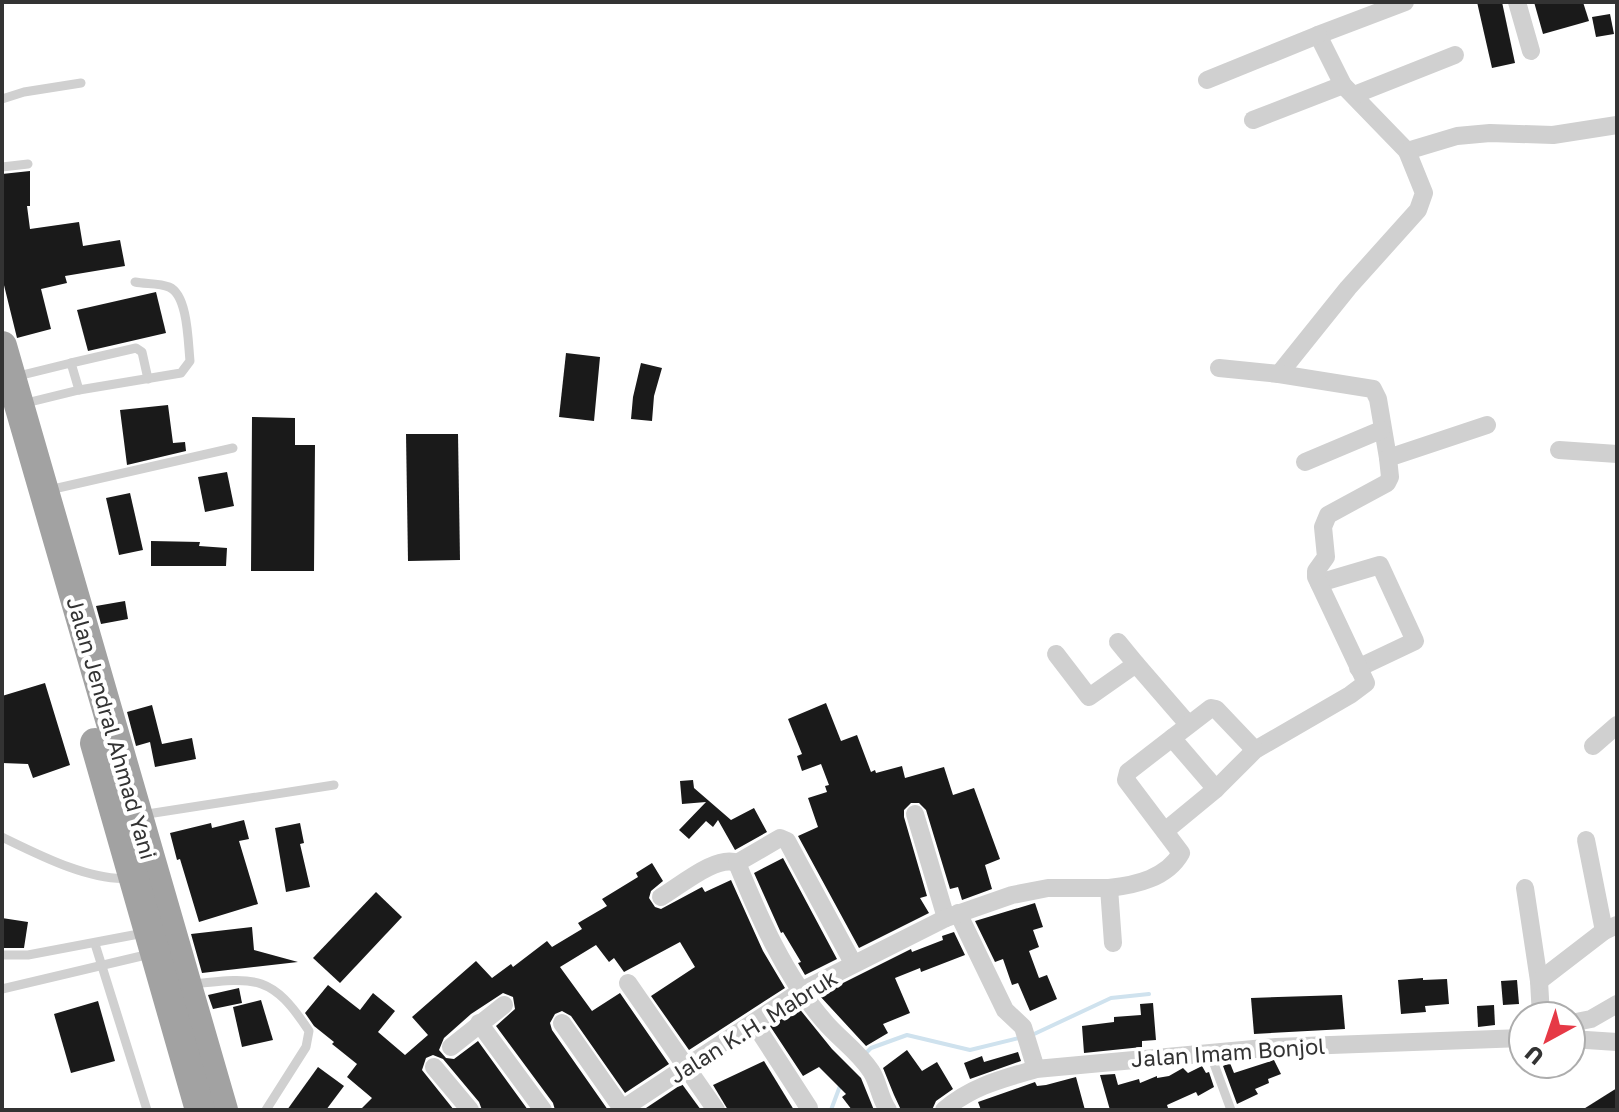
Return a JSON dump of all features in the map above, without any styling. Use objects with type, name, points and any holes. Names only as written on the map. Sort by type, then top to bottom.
[{"type":"highway","name":"Jalan Jendral Ahmad Yani","points":[[2,346],[10,400],[133,878],[200,1110]]},
{"type":"highway","name":"Jalan Jendral Ahmad Yani","points":[[10,400],[42,491],[223,1110]]},
{"type":"street","points":[[1207,80],[1405,2]]},
{"type":"street","points":[[1517,2],[1531,51]]},
{"type":"street","points":[[1279,374],[1348,288],[1418,210],[1424,193],[1407,151],[1348,90],[1318,35]]},
{"type":"street","points":[[1253,120],[1455,55]]},
{"type":"street","points":[[1407,151],[1457,136],[1490,133],[1553,135],[1617,125]]},
{"type":"street","points":[[1219,368],[1369,387],[1378,399],[1390,477],[1387,483],[1328,515],[1323,527],[1326,557],[1316,571],[1366,683],[1255,750],[1216,789],[1165,831],[1126,780],[1126,776],[1188,724],[1213,708],[1255,750]]},
{"type":"street","points":[[1388,458],[1487,425]]},
{"type":"street","points":[[1305,462],[1381,430]]},
{"type":"street","points":[[1559,450],[1617,454]]},
{"type":"street","points":[[1319,583],[1380,565],[1415,641],[1358,668]]},
{"type":"street","points":[[1118,642],[1188,724]]},
{"type":"street","points":[[1056,654],[1089,697],[1136,664]]},
{"type":"street","points":[[1593,746],[1617,725]]},
{"type":"street","points":[[1172,738],[1216,789]]},
{"type":"street","points":[[915,814],[952,915],[1005,1010],[1025,1033],[1036,1069]]},
{"type":"street","name":"Jalan K.H. Mabruk","points":[[622,1110],[801,991],[952,915],[1012,895],[1048,888],[1109,888],[1154,877],[1176,863],[1181,853],[1165,831]]},
{"type":"street","points":[[737,863],[772,841],[780,838],[787,841],[853,963]]},
{"type":"street","points":[[1539,981],[1610,928],[1586,840]]},
{"type":"street","points":[[661,897],[719,861],[737,863],[753,903],[801,991],[824,1022],[871,1072],[888,1110]]},
{"type":"street","points":[[1109,888],[1113,943]]},
{"type":"street","points":[[1525,888],[1540,1000]]},
{"type":"street","points":[[628,983],[716,1110]]},
{"type":"street","points":[[1587,1020],[1617,1004]]},
{"type":"street","points":[[451,1047],[504,1005]]},
{"type":"street","points":[[479,1023],[543,1110]]},
{"type":"street","points":[[562,1023],[622,1110]]},
{"type":"street","points":[[754,1023],[809,1108]]},
{"type":"street","name":"Jalan Imam Bonjol","points":[[947,1109],[969,1091],[1036,1069],[1276,1047],[1507,1039]]},
{"type":"street","points":[[1587,1040],[1617,1042]]},
{"type":"street","points":[[434,1067],[470,1110]]},
{"type":"lane","points":[[2,99],[24,92],[81,83]]},
{"type":"lane","points":[[2,167],[28,164]]},
{"type":"lane","points":[[10,400],[181,373],[190,361],[187,325],[179,296],[169,287],[135,282]]},
{"type":"lane","points":[[10,400],[71,363],[136,348],[142,352],[148,379]]},
{"type":"lane","points":[[71,363],[79,390]]},
{"type":"lane","points":[[42,491],[233,448]]},
{"type":"lane","points":[[137,815],[334,785]]},
{"type":"lane","points":[[2,837],[63,864],[112,880],[133,878]]},
{"type":"lane","points":[[2,955],[28,955],[95,944],[151,942]]},
{"type":"lane","points":[[2,989],[101,965],[151,942]]},
{"type":"lane","points":[[95,944],[147,1110]]},
{"type":"lane","points":[[186,984],[248,981],[276,989],[309,1031],[306,1047],[266,1110]]},
{"type":"lane","points":[[1210,1053],[1231,1110]]},
{"type":"building","points":[[1477,2],[1502,2],[1515,63],[1492,68]]},
{"type":"building","points":[[1534,2],[1583,2],[1589,21],[1543,34]]},
{"type":"building","points":[[1610,14],[1614,34],[1596,37],[1592,17]]},
{"type":"building","points":[[30,171],[30,206],[27,206],[30,229],[79,222],[83,246],[120,240],[125,266],[65,276],[67,283],[41,289],[51,329],[17,338],[2,277],[2,174]]},
{"type":"building","points":[[156,292],[166,333],[88,351],[77,310]]},
{"type":"building","points":[[566,353],[600,357],[594,421],[559,417]]},
{"type":"building","points":[[641,363],[662,368],[654,396],[652,421],[631,419]]},
{"type":"building","points":[[168,405],[173,443],[185,442],[186,451],[127,465],[120,410]]},
{"type":"building","points":[[252,417],[295,418],[295,445],[315,445],[314,571],[251,571]]},
{"type":"building","points":[[406,434],[458,434],[460,560],[408,561]]},
{"type":"building","points":[[227,472],[234,506],[205,512],[198,477]]},
{"type":"building","points":[[130,493],[143,550],[119,555],[106,498]]},
{"type":"building","points":[[151,541],[200,542],[199,546],[227,548],[226,566],[151,566]]},
{"type":"building","points":[[125,601],[128,619],[101,624],[96,606]]},
{"type":"building","points":[[45,683],[70,765],[33,778],[28,764],[2,763],[2,696]]},
{"type":"building","points":[[826,703],[841,741],[857,735],[871,772],[902,766],[905,778],[944,767],[953,795],[974,788],[1000,859],[985,865],[992,889],[962,900],[958,887],[950,889],[926,810],[919,803],[911,803],[904,810],[904,817],[927,896],[920,898],[929,913],[859,948],[798,836],[818,827],[808,798],[827,792],[825,786],[829,785],[821,764],[802,771],[797,756],[802,754],[788,719]]},
{"type":"building","points":[[152,705],[162,744],[192,738],[196,759],[155,767],[150,742],[136,746],[127,712]]},
{"type":"building","points":[[693,780],[694,788],[731,820],[754,808],[767,832],[735,850],[718,820],[713,827],[706,821],[689,839],[679,830],[706,802],[682,804],[680,781]]},
{"type":"building","points":[[244,820],[249,839],[239,841],[258,904],[199,922],[170,833],[211,823],[212,828]]},
{"type":"building","points":[[300,823],[304,843],[300,844],[310,887],[286,892],[275,828]]},
{"type":"building","points":[[783,858],[837,959],[805,975],[798,963],[801,962],[781,933],[754,873]]},
{"type":"building","points":[[652,863],[663,881],[651,891],[649,898],[655,907],[661,909],[702,887],[705,892],[731,880],[763,951],[785,988],[689,1050],[651,996],[695,967],[680,942],[624,972],[614,958],[609,962],[596,945],[560,967],[592,1011],[620,993],[669,1064],[625,1093],[571,1016],[562,1011],[555,1014],[550,1023],[552,1030],[608,1110],[555,1110],[496,1026],[515,1009],[513,997],[503,993],[471,1014],[444,1038],[439,1050],[446,1058],[454,1059],[478,1041],[528,1110],[482,1110],[479,1102],[443,1059],[433,1055],[426,1058],[422,1070],[454,1110],[360,1110],[372,1098],[347,1077],[357,1064],[332,1044],[334,1042],[314,1026],[305,1013],[328,985],[360,1010],[373,993],[395,1011],[378,1032],[405,1055],[428,1035],[412,1017],[476,961],[492,978],[511,964],[513,967],[547,941],[552,947],[582,929],[578,923],[607,906],[602,899],[638,877],[636,873]]},
{"type":"building","points":[[376,892],[402,917],[340,983],[313,958]]},
{"type":"building","points":[[1035,903],[1043,927],[1033,930],[1039,947],[1029,951],[1039,978],[1047,975],[1057,999],[1030,1011],[1018,983],[1012,985],[1003,959],[995,962],[975,921]]},
{"type":"building","points":[[2,918],[28,922],[24,948],[2,948]]},
{"type":"building","points":[[252,927],[254,950],[298,962],[202,973],[191,934]]},
{"type":"building","points":[[954,932],[965,955],[921,972],[920,968],[895,978],[910,1013],[883,1024],[888,1033],[866,1046],[819,995],[911,949],[912,952],[943,940],[942,936]]},
{"type":"building","points":[[1447,979],[1449,1004],[1425,1006],[1426,1012],[1401,1014],[1398,980]]},
{"type":"building","points":[[1517,980],[1519,1000],[1507,1000],[1507,1005],[1503,1005],[1501,981]]},
{"type":"building","points":[[239,988],[242,1003],[213,1009],[208,995]]},
{"type":"building","points":[[1342,995],[1345,1029],[1254,1034],[1251,998]]},
{"type":"building","points":[[261,1000],[273,1040],[242,1047],[233,1007]]},
{"type":"building","points":[[98,1001],[115,1061],[71,1073],[54,1014]]},
{"type":"building","points":[[1153,1003],[1156,1040],[1142,1041],[1142,1047],[1084,1053],[1082,1026],[1114,1022],[1114,1017],[1141,1015],[1140,1004]]},
{"type":"building","points":[[1494,1005],[1495,1025],[1478,1027],[1477,1006]]},
{"type":"building","points":[[798,1007],[832,1049],[861,1078],[874,1110],[852,1110],[842,1097],[846,1094],[819,1067],[803,1076],[770,1026]]},
{"type":"building","points":[[907,1050],[922,1071],[937,1062],[953,1089],[936,1101],[932,1110],[901,1110],[894,1095],[883,1068]]},
{"type":"building","points":[[1018,1052],[1021,1061],[970,1079],[964,1063],[982,1056],[984,1062]]},
{"type":"building","points":[[1274,1060],[1281,1074],[1255,1089],[1258,1094],[1237,1104],[1223,1066],[1230,1063],[1234,1073]]},
{"type":"building","points":[[764,1061],[794,1110],[728,1110],[713,1085]]},
{"type":"building","points":[[1202,1066],[1206,1073],[1209,1072],[1214,1087],[1198,1096],[1196,1092],[1162,1110],[1110,1110],[1100,1075],[1115,1074],[1118,1085],[1169,1076],[1183,1068],[1188,1073]]},
{"type":"building","points":[[318,1067],[344,1086],[326,1110],[287,1110]]},
{"type":"building","points":[[1076,1077],[1085,1110],[981,1110],[978,1102],[1035,1082],[1037,1086],[1046,1085]]},
{"type":"building","points":[[682,1084],[701,1110],[643,1110]]},
{"type":"building","points":[[1617,1088],[1617,1110],[1582,1110]]},
{"type":"waterway","points":[[1032,1035],[1111,998],[1149,994]]},
{"type":"waterway","points":[[865,1054],[871,1048],[907,1035],[970,1050],[1019,1038]]},
{"type":"waterway","points":[[831,1110],[840,1086]]}]
